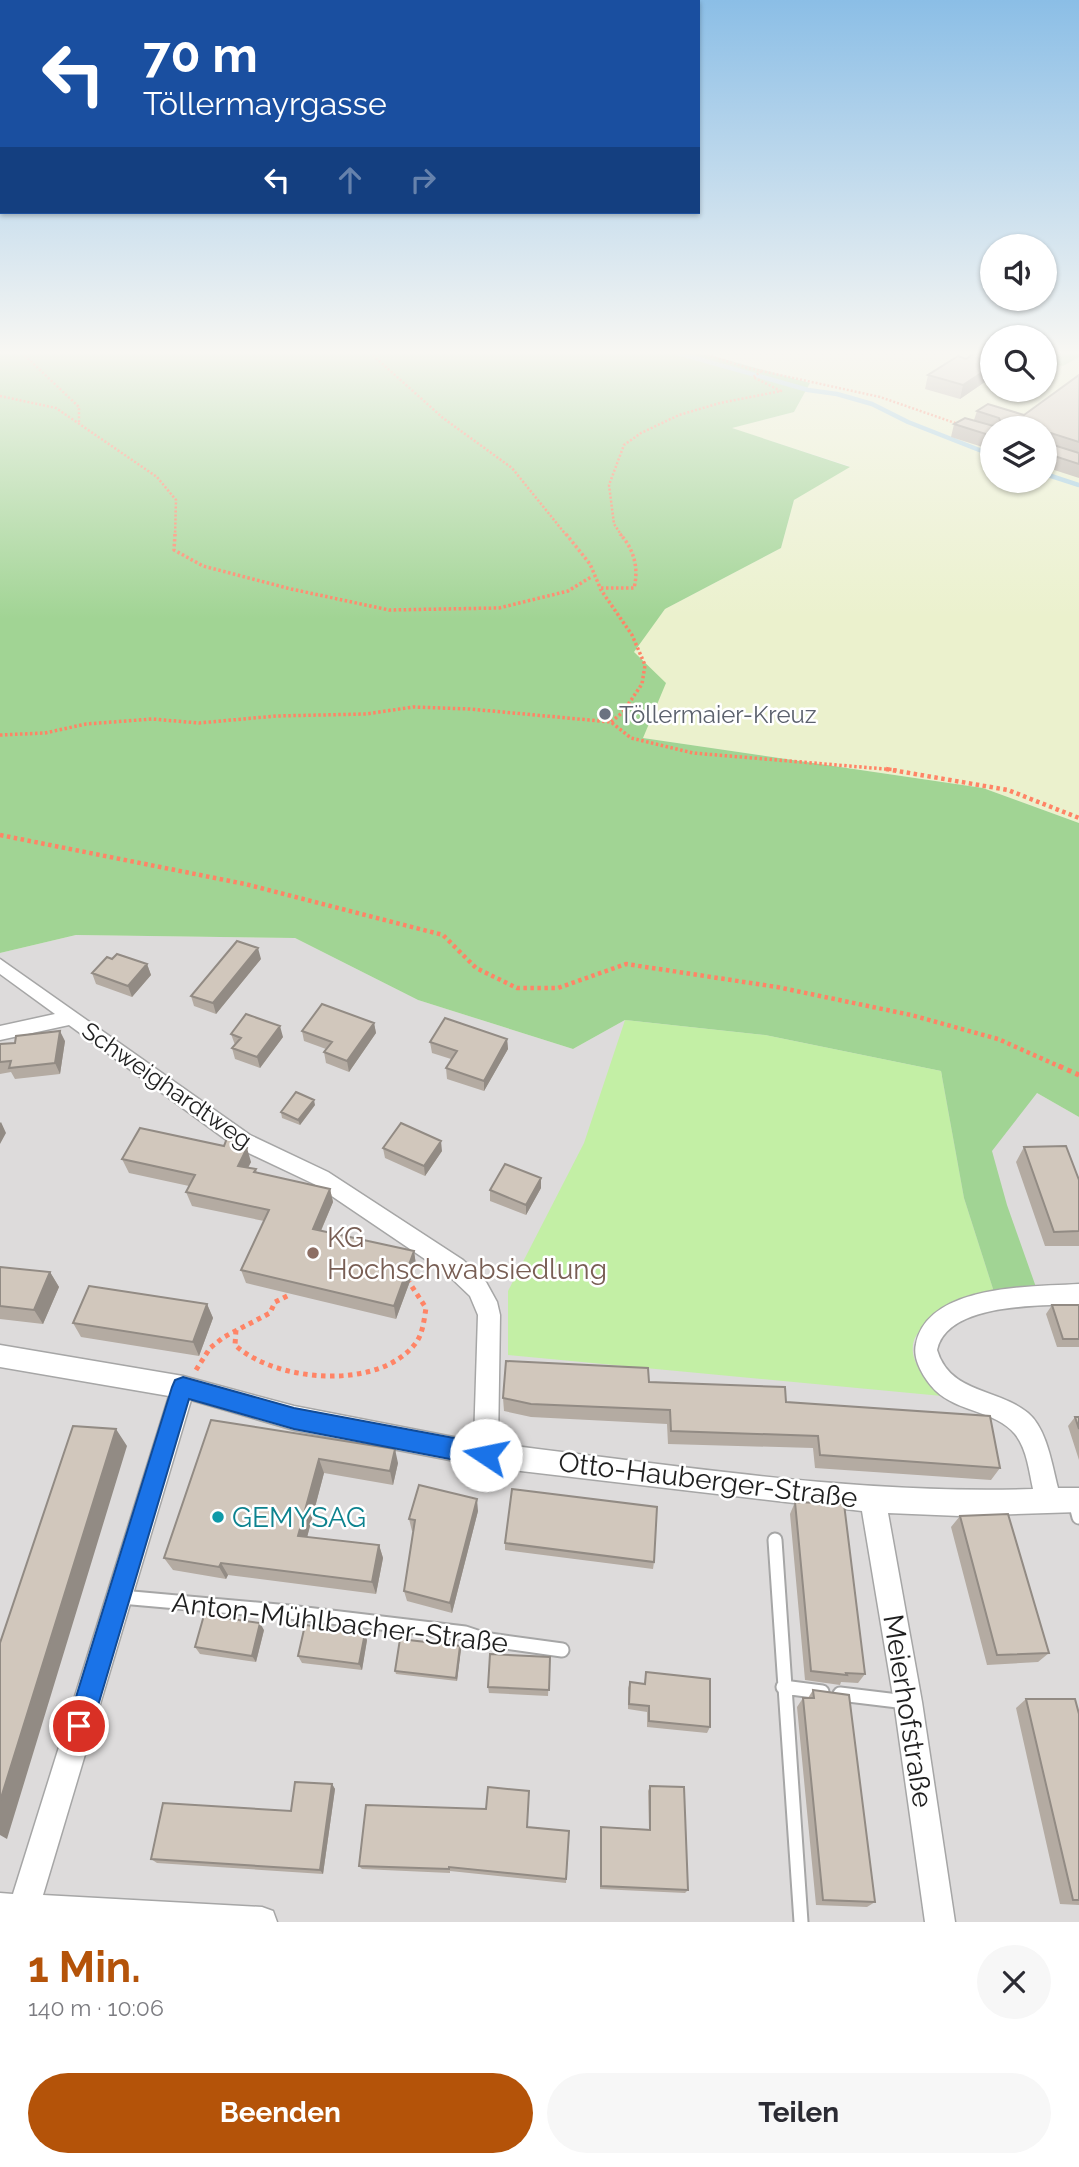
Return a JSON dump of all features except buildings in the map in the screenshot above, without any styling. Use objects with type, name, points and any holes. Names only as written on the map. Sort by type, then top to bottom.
[{"type":"street","name":"Schweighardtweg","points":[[0,965],[56,1005],[69,1018],[243,1141],[321,1178],[455,1267],[478,1289],[486,1302],[489,1315],[486,1455]]},
{"type":"street","points":[[0,1033],[69,1018]]},
{"type":"street","points":[[1048,1501],[1030,1435],[1025,1428],[1019,1421],[957,1393],[945,1383],[926,1358],[925,1344],[927,1335],[942,1320],[975,1307],[997,1300],[1079,1294]]},
{"type":"street","name":"Otto-Hauberger-Straße","points":[[0,1356],[183,1387],[294,1418],[486,1455],[873,1500],[960,1504],[1048,1501],[1077,1506]]},
{"type":"street","points":[[183,1387],[119,1597],[30,1912],[262,1922]]},
{"type":"street","name":"Meierhofstraße","points":[[873,1500],[908,1702],[940,1922]]},
{"type":"lane","points":[[775,1540],[801,1922]]},
{"type":"lane","name":"Anton-Mühlbacher-Straße","points":[[119,1597],[289,1612],[465,1633],[483,1639],[562,1650]]},
{"type":"lane","points":[[783,1687],[908,1702]]},
{"type":"path","points":[[103,440],[157,477],[176,500],[174,550],[203,566],[291,589],[389,610],[499,608],[568,591],[591,577]]},
{"type":"path","points":[[473,440],[512,468],[590,564],[591,577],[610,599],[640,653],[644,679],[620,717],[611,722]]},
{"type":"path","points":[[600,588],[634,588],[636,581],[628,542],[615,528],[610,479],[623,454],[624,445],[633,440]]},
{"type":"path","points":[[0,735],[45,733],[86,724],[152,719],[198,723],[276,716],[321,717],[413,707],[470,709],[611,722],[631,738],[693,752],[889,769],[1007,790],[1079,818]]},
{"type":"path","points":[[0,835],[245,884],[443,935],[476,968],[517,988],[558,988],[626,964],[681,972],[777,987],[911,1014],[998,1039],[1079,1074]]},
{"type":"path","points":[[236,1330],[235,1345],[244,1356],[313,1375],[353,1375],[388,1363],[412,1348],[423,1329],[426,1308],[409,1282]]},
{"type":"path","points":[[183,1387],[210,1349],[236,1330],[270,1313],[275,1302],[290,1294]]},
{"type":"shaded area","points":[[76,935],[295,938],[418,1000],[573,1049],[625,1020],[1037,1093],[1079,1117],[1079,1922],[0,1922],[0,953]]},
{"type":"green space","points":[[0,440],[767,440],[850,467],[794,500],[781,548],[665,609],[634,652],[666,683],[643,738],[983,788],[1079,823],[1079,1117],[1037,1093],[992,1151],[1007,1205],[1037,1290],[994,1292],[964,1198],[941,1071],[765,1035],[625,1020],[573,1049],[418,1000],[295,938],[76,935],[0,953]]},
{"type":"green space","points":[[767,440],[980,440],[980,493],[1057,493],[1057,440],[1079,440],[1079,823],[983,788],[643,738],[633,652],[665,609],[781,548],[794,500],[849,466]]},
{"type":"green space","points":[[625,1020],[765,1035],[941,1071],[964,1198],[994,1292],[935,1319],[922,1329],[914,1341],[914,1356],[922,1374],[942,1396],[508,1355],[508,1291],[584,1143]]},
{"type":"waterway","points":[[953,440],[980,450]]},
{"type":"waterway","points":[[1057,478],[1079,485]]},
{"type":"place","name":"Töllermaier-Kreuz","points":[[605,714]]},
{"type":"place","name":"KG Hochschwabsiedlung","points":[[313,1253]]},
{"type":"place","name":"GEMYSAG","points":[[218,1517]]},
{"type":"route","points":[[79,1726],[183,1387],[294,1418],[486,1455]]}]
